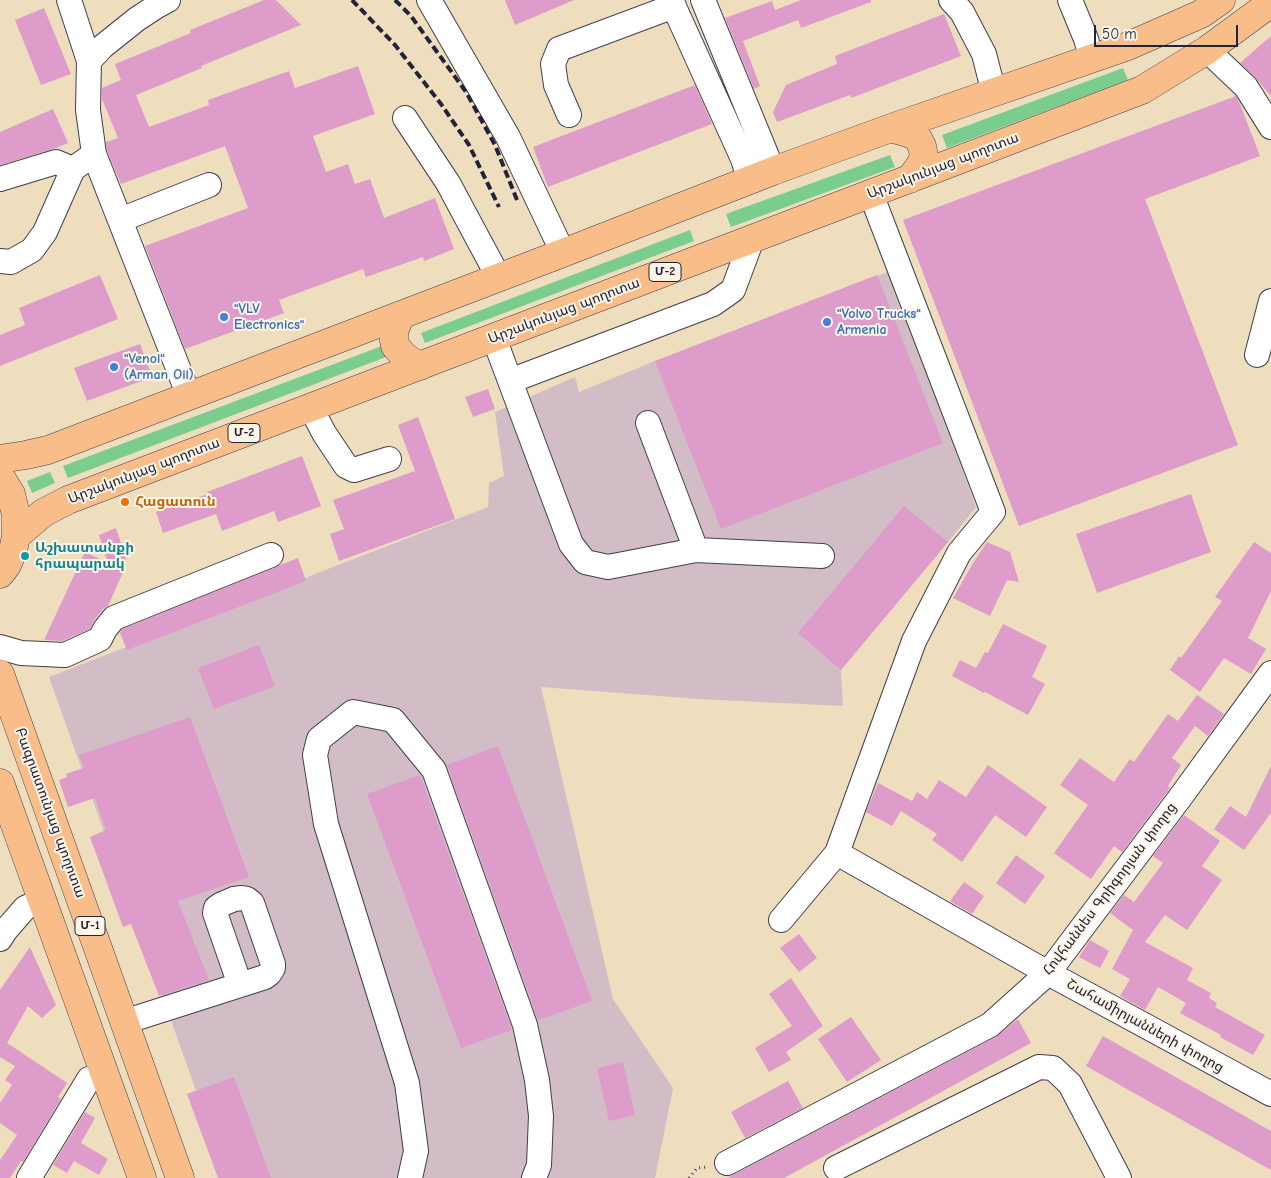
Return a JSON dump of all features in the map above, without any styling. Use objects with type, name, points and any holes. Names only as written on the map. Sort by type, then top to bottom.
[{"type":"main road","points":[[0,459],[48,450],[762,176],[891,128],[1128,46],[1201,14],[1221,0]]},
{"type":"main road","name":"Արշակունյաց պողոտա","points":[[16,536],[43,513],[68,500],[1142,90],[1207,50],[1271,2]]},
{"type":"main road","points":[[1128,46],[1141,50],[1147,56],[1150,65],[1149,76],[1142,90]]},
{"type":"main road","points":[[891,128],[917,137],[922,146],[924,156],[921,164],[910,179]]},
{"type":"main road","points":[[401,315],[394,331],[396,346],[400,353],[420,366]]},
{"type":"main road","points":[[0,476],[11,494],[16,514],[16,536],[13,551],[2,576]]},
{"type":"main road","name":"Բագրատունյաց պողոտա","points":[[0,674],[180,1178]]},
{"type":"main road","name":"Մ-1","points":[[0,783],[142,1178]]},
{"type":"street","points":[[69,0],[89,61],[88,110],[94,154],[188,396]]},
{"type":"street","points":[[89,61],[102,47],[137,19],[168,0]]},
{"type":"street","points":[[429,0],[508,137],[563,253]]},
{"type":"street","points":[[703,0],[762,176]]},
{"type":"street","points":[[951,0],[962,12],[984,54],[994,93]]},
{"type":"street","points":[[1070,0],[1092,58]]},
{"type":"street","points":[[569,115],[556,85],[553,64],[559,49],[673,3],[743,159],[762,176]]},
{"type":"street","points":[[1207,50],[1246,87],[1271,128]]},
{"type":"street","points":[[405,118],[448,183],[499,278]]},
{"type":"street","points":[[0,260],[11,262],[32,250],[45,232],[73,169],[94,154]]},
{"type":"street","points":[[0,180],[56,162],[73,169]]},
{"type":"street","points":[[120,220],[209,185]]},
{"type":"street","points":[[781,920],[837,853],[914,641],[959,554],[993,512],[871,194]]},
{"type":"street","points":[[510,381],[713,304],[733,290],[752,239]]},
{"type":"street","points":[[1257,355],[1271,301]]},
{"type":"street","points":[[494,338],[571,544],[585,562],[608,567],[696,550],[822,556]]},
{"type":"street","points":[[311,408],[324,433],[346,466],[354,470],[389,459]]},
{"type":"street","points":[[648,423],[696,550]]},
{"type":"street","points":[[0,647],[21,653],[65,655],[100,639],[114,618],[271,555]]},
{"type":"street","name":"Հովհաննես Գրիգորյան փողոց","points":[[727,1163],[990,1025],[1048,972],[1182,795],[1271,673]]},
{"type":"street","points":[[410,1178],[416,1151],[407,1082],[326,824],[315,755],[319,739],[352,712],[394,720],[434,770],[525,1025],[537,1080],[541,1116],[539,1165],[534,1178]]},
{"type":"street","name":"Շահամիրյանների փողոց","points":[[837,853],[1048,972],[1271,1094]]},
{"type":"street","points":[[0,939],[25,908],[42,900]]},
{"type":"street","points":[[124,1022],[240,985]]},
{"type":"street","points":[[836,1168],[1039,1067],[1053,1068],[1070,1084],[1119,1178]]},
{"type":"street","points":[[30,1178],[89,1079],[105,1075]]},
{"type":"shaded area","points":[[890,271],[976,507],[841,670],[843,706],[699,699],[541,687],[613,999],[673,1088],[655,1178],[227,1178],[49,677],[488,507],[489,483],[504,476],[495,412],[575,377],[579,392]]},
{"type":"green space","points":[[1123,68],[1128,80],[947,148],[942,135]]},
{"type":"green space","points":[[890,155],[895,167],[731,227],[726,214]]},
{"type":"green space","points":[[690,230],[694,241],[425,343],[421,333]]},
{"type":"green space","points":[[382,346],[386,357],[68,478],[63,466]]},
{"type":"green space","points":[[50,472],[55,483],[32,493],[27,481]]},
{"type":"building","points":[[264,0],[276,0],[301,25],[136,95],[149,127],[209,105],[208,100],[289,71],[295,88],[358,66],[375,114],[313,136],[326,172],[348,164],[355,184],[370,179],[384,218],[435,198],[454,249],[424,261],[423,257],[366,277],[363,269],[279,300],[284,313],[185,349],[145,246],[248,208],[225,146],[121,184],[107,151],[106,142],[118,138],[102,99],[102,88],[121,80],[115,64],[191,33],[190,30]]},
{"type":"building","points":[[505,0],[574,0],[515,25]]},
{"type":"building","points":[[801,0],[871,0],[871,2],[801,28],[798,20],[743,41],[760,86],[754,89],[725,18],[772,1],[775,10]]},
{"type":"building","points":[[44,8],[71,74],[41,85],[15,20]]},
{"type":"building","points":[[944,14],[961,56],[851,98],[850,95],[777,122],[773,112],[786,85],[837,64],[835,56]]},
{"type":"building","points":[[1271,36],[1271,96],[1240,63]]},
{"type":"building","points":[[695,85],[712,124],[548,187],[533,147]]},
{"type":"building","points":[[1236,96],[1260,156],[1145,199],[1238,445],[1019,526],[903,220]]},
{"type":"building","points":[[53,109],[68,143],[0,165],[0,132]]},
{"type":"building","points":[[100,275],[118,319],[0,366],[0,335],[25,325],[19,308]]},
{"type":"building","points":[[877,275],[943,443],[721,529],[655,361]]},
{"type":"building","points":[[140,344],[152,377],[87,401],[74,368]]},
{"type":"building","points":[[488,389],[495,409],[473,417],[465,397]]},
{"type":"building","points":[[418,417],[455,519],[339,561],[330,534],[344,529],[333,500],[415,471],[398,425]]},
{"type":"building","points":[[302,456],[321,506],[278,522],[274,511],[222,531],[216,514],[163,533],[156,512],[208,494],[207,492]]},
{"type":"building","points":[[1191,494],[1211,552],[1097,593],[1076,534]]},
{"type":"building","points":[[904,506],[948,542],[841,670],[798,633]]},
{"type":"building","points":[[116,528],[126,559],[121,569],[124,570],[108,606],[94,620],[90,629],[62,641],[44,640],[85,552],[108,563],[99,535]]},
{"type":"building","points":[[987,542],[1010,552],[1019,582],[1007,580],[990,616],[953,598]]},
{"type":"building","points":[[1254,542],[1271,553],[1271,591],[1248,638],[1266,649],[1251,674],[1224,658],[1200,692],[1170,670],[1179,656],[1181,658],[1222,601],[1215,597]]},
{"type":"building","points":[[298,558],[306,581],[127,650],[120,633],[122,629]]},
{"type":"building","points":[[1003,624],[1047,646],[1032,677],[1045,684],[1028,715],[952,676],[960,660],[976,668],[985,652],[988,653]]},
{"type":"building","points":[[259,645],[275,686],[214,709],[198,668]]},
{"type":"building","points":[[1197,695],[1224,714],[1208,736],[1195,726],[1172,758],[1181,765],[1168,786],[1170,788],[1122,852],[1114,846],[1091,879],[1054,853],[1088,805],[1060,785],[1080,758],[1114,782],[1130,759],[1134,762],[1168,714],[1178,721]]},
{"type":"building","points":[[190,717],[249,877],[178,901],[209,980],[159,996],[131,924],[123,927],[90,837],[106,830],[95,798],[68,807],[59,780],[67,777],[66,774],[84,768],[79,755]]},
{"type":"building","points":[[498,746],[592,1001],[538,1020],[447,765]]},
{"type":"building","points":[[988,765],[1047,807],[1026,837],[995,815],[962,862],[932,840],[937,834],[901,811],[892,826],[866,812],[878,783],[912,801],[917,792],[927,799],[939,780],[966,797]]},
{"type":"building","points":[[1271,766],[1271,813],[1244,850],[1214,829],[1230,806],[1246,817]]},
{"type":"building","points":[[420,775],[512,1030],[461,1048],[367,794]]},
{"type":"building","points":[[1184,815],[1220,841],[1202,866],[1222,880],[1187,930],[1165,915],[1145,942],[1193,968],[1187,980],[1211,993],[1209,998],[1217,1003],[1215,1007],[1265,1035],[1253,1055],[1180,1013],[1186,1003],[1158,987],[1145,1010],[1120,996],[1130,979],[1112,969],[1133,930],[1110,913],[1124,895],[1134,902],[1163,863],[1153,856]]},
{"type":"building","points":[[1016,855],[1045,876],[1025,904],[996,883]]},
{"type":"building","points":[[964,882],[984,896],[972,914],[950,901]]},
{"type":"building","points":[[799,934],[817,958],[799,972],[780,948]]},
{"type":"building","points":[[1090,940],[1109,951],[1100,968],[1079,957]]},
{"type":"building","points":[[30,947],[56,1005],[42,1018],[28,1006],[7,1043],[67,1083],[58,1097],[61,1099],[23,1162],[21,1161],[10,1178],[0,1178],[0,1160],[17,1135],[0,1123],[0,1103],[12,1085],[5,1080],[15,1066],[0,1057],[0,990]]},
{"type":"building","points":[[791,978],[823,1026],[786,1052],[791,1060],[769,1072],[755,1048],[792,1026],[769,994]]},
{"type":"building","points":[[851,1017],[881,1060],[847,1082],[818,1039]]},
{"type":"building","points":[[1018,1019],[1031,1043],[784,1178],[727,1178],[996,1037]]},
{"type":"building","points":[[1103,1036],[1271,1131],[1271,1170],[1086,1066]]},
{"type":"building","points":[[623,1062],[635,1115],[609,1121],[597,1068]]},
{"type":"building","points":[[234,1077],[271,1178],[218,1178],[187,1094]]},
{"type":"building","points":[[788,1081],[803,1108],[745,1138],[731,1112]]},
{"type":"building","points":[[85,1112],[95,1118],[81,1143],[108,1159],[99,1175],[74,1161],[67,1173],[53,1165]]},
{"type":"railway","points":[[352,0],[395,45],[441,104],[469,145],[499,207]]},
{"type":"railway","points":[[395,0],[411,16],[466,92],[495,145],[517,200]]},
{"type":"place","name":"\"VLV Electronics\"","points":[[224,317]]},
{"type":"place","name":"\"Volvo Trucks\" Armenia","points":[[827,322]]},
{"type":"place","name":"\"Venol\" (Arman Oil)","points":[[114,367]]},
{"type":"place","name":"Հացատուն","points":[[125,502]]},
{"type":"place","name":"Աշխատանքի հրապարակ","points":[[25,556]]}]
